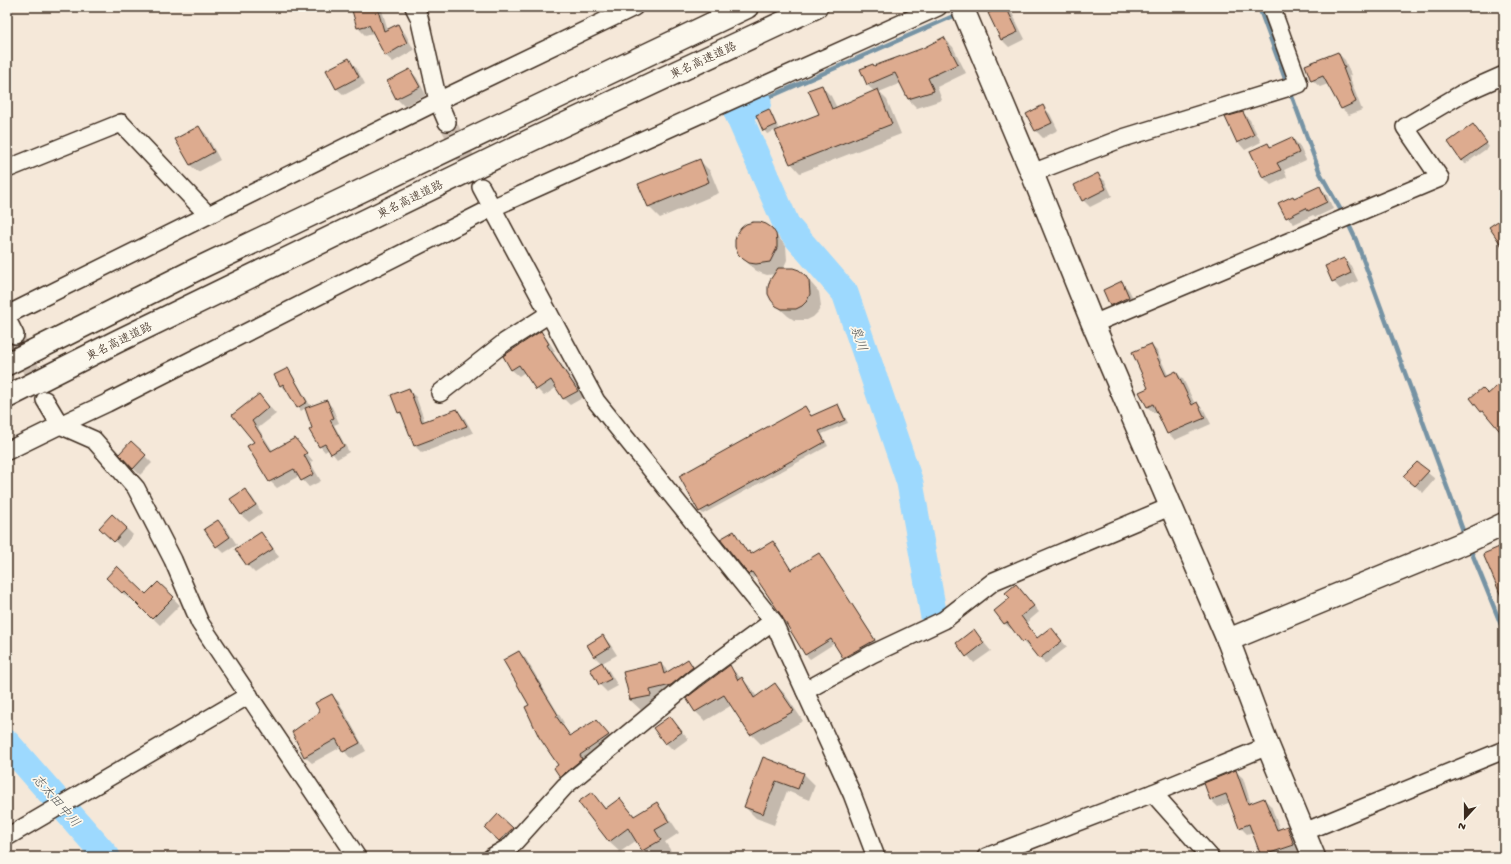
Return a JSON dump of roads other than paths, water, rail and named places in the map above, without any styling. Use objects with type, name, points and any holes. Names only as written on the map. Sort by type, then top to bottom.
[{"type":"main road","points":[[7,364],[195,270],[748,7]]},
{"type":"main road","name":"東名高速道路","points":[[7,397],[118,341],[529,141],[816,7]]},
{"type":"main road","points":[[964,12],[1032,173],[1092,324],[1172,506],[1228,640],[1268,746],[1314,857]]},
{"type":"main road","points":[[1228,640],[1466,542],[1504,524]]},
{"type":"street","points":[[414,7],[419,17],[438,101],[447,122]]},
{"type":"street","points":[[7,315],[438,101],[634,7]]},
{"type":"street","points":[[7,451],[60,424],[107,403],[492,208],[938,7]]},
{"type":"street","points":[[1032,173],[1123,138],[1299,84],[1271,7]]},
{"type":"street","points":[[1092,324],[1440,178],[1405,127],[1460,94],[1504,75]]},
{"type":"street","points":[[7,169],[121,123],[208,215]]},
{"type":"street","points":[[481,187],[596,401],[773,621],[852,794],[876,857]]},
{"type":"street","points":[[440,393],[505,342],[549,314]]},
{"type":"street","points":[[7,319],[15,335]]},
{"type":"street","points":[[45,400],[60,424],[94,440],[136,488],[173,560],[200,623],[357,857]]},
{"type":"street","points":[[805,691],[872,654],[944,620],[994,581],[1172,506]]},
{"type":"street","points":[[492,857],[511,846],[565,786],[694,679],[773,621]]},
{"type":"street","points":[[7,837],[249,695]]},
{"type":"street","points":[[986,857],[1153,793],[1268,746]]},
{"type":"street","points":[[1304,832],[1504,750]]},
{"type":"street","points":[[1153,793],[1210,857]]},
{"type":"waterway","points":[[1259,7],[1287,84]]},
{"type":"waterway","points":[[758,102],[958,14]]},
{"type":"waterway","points":[[1290,91],[1320,173],[1343,214]]},
{"type":"waterway","name":"泉川","points":[[755,96],[758,102],[737,112],[787,226],[845,293],[910,483],[934,617]]},
{"type":"waterway","points":[[1347,221],[1356,240],[1465,536]]},
{"type":"waterway","points":[[1469,546],[1504,632]]},
{"type":"waterway","name":"志太田中川","points":[[7,743],[107,857]]},
{"type":"tunnel","points":[[447,122],[477,180]]},
{"type":"tunnel","points":[[15,335],[42,393]]}]
